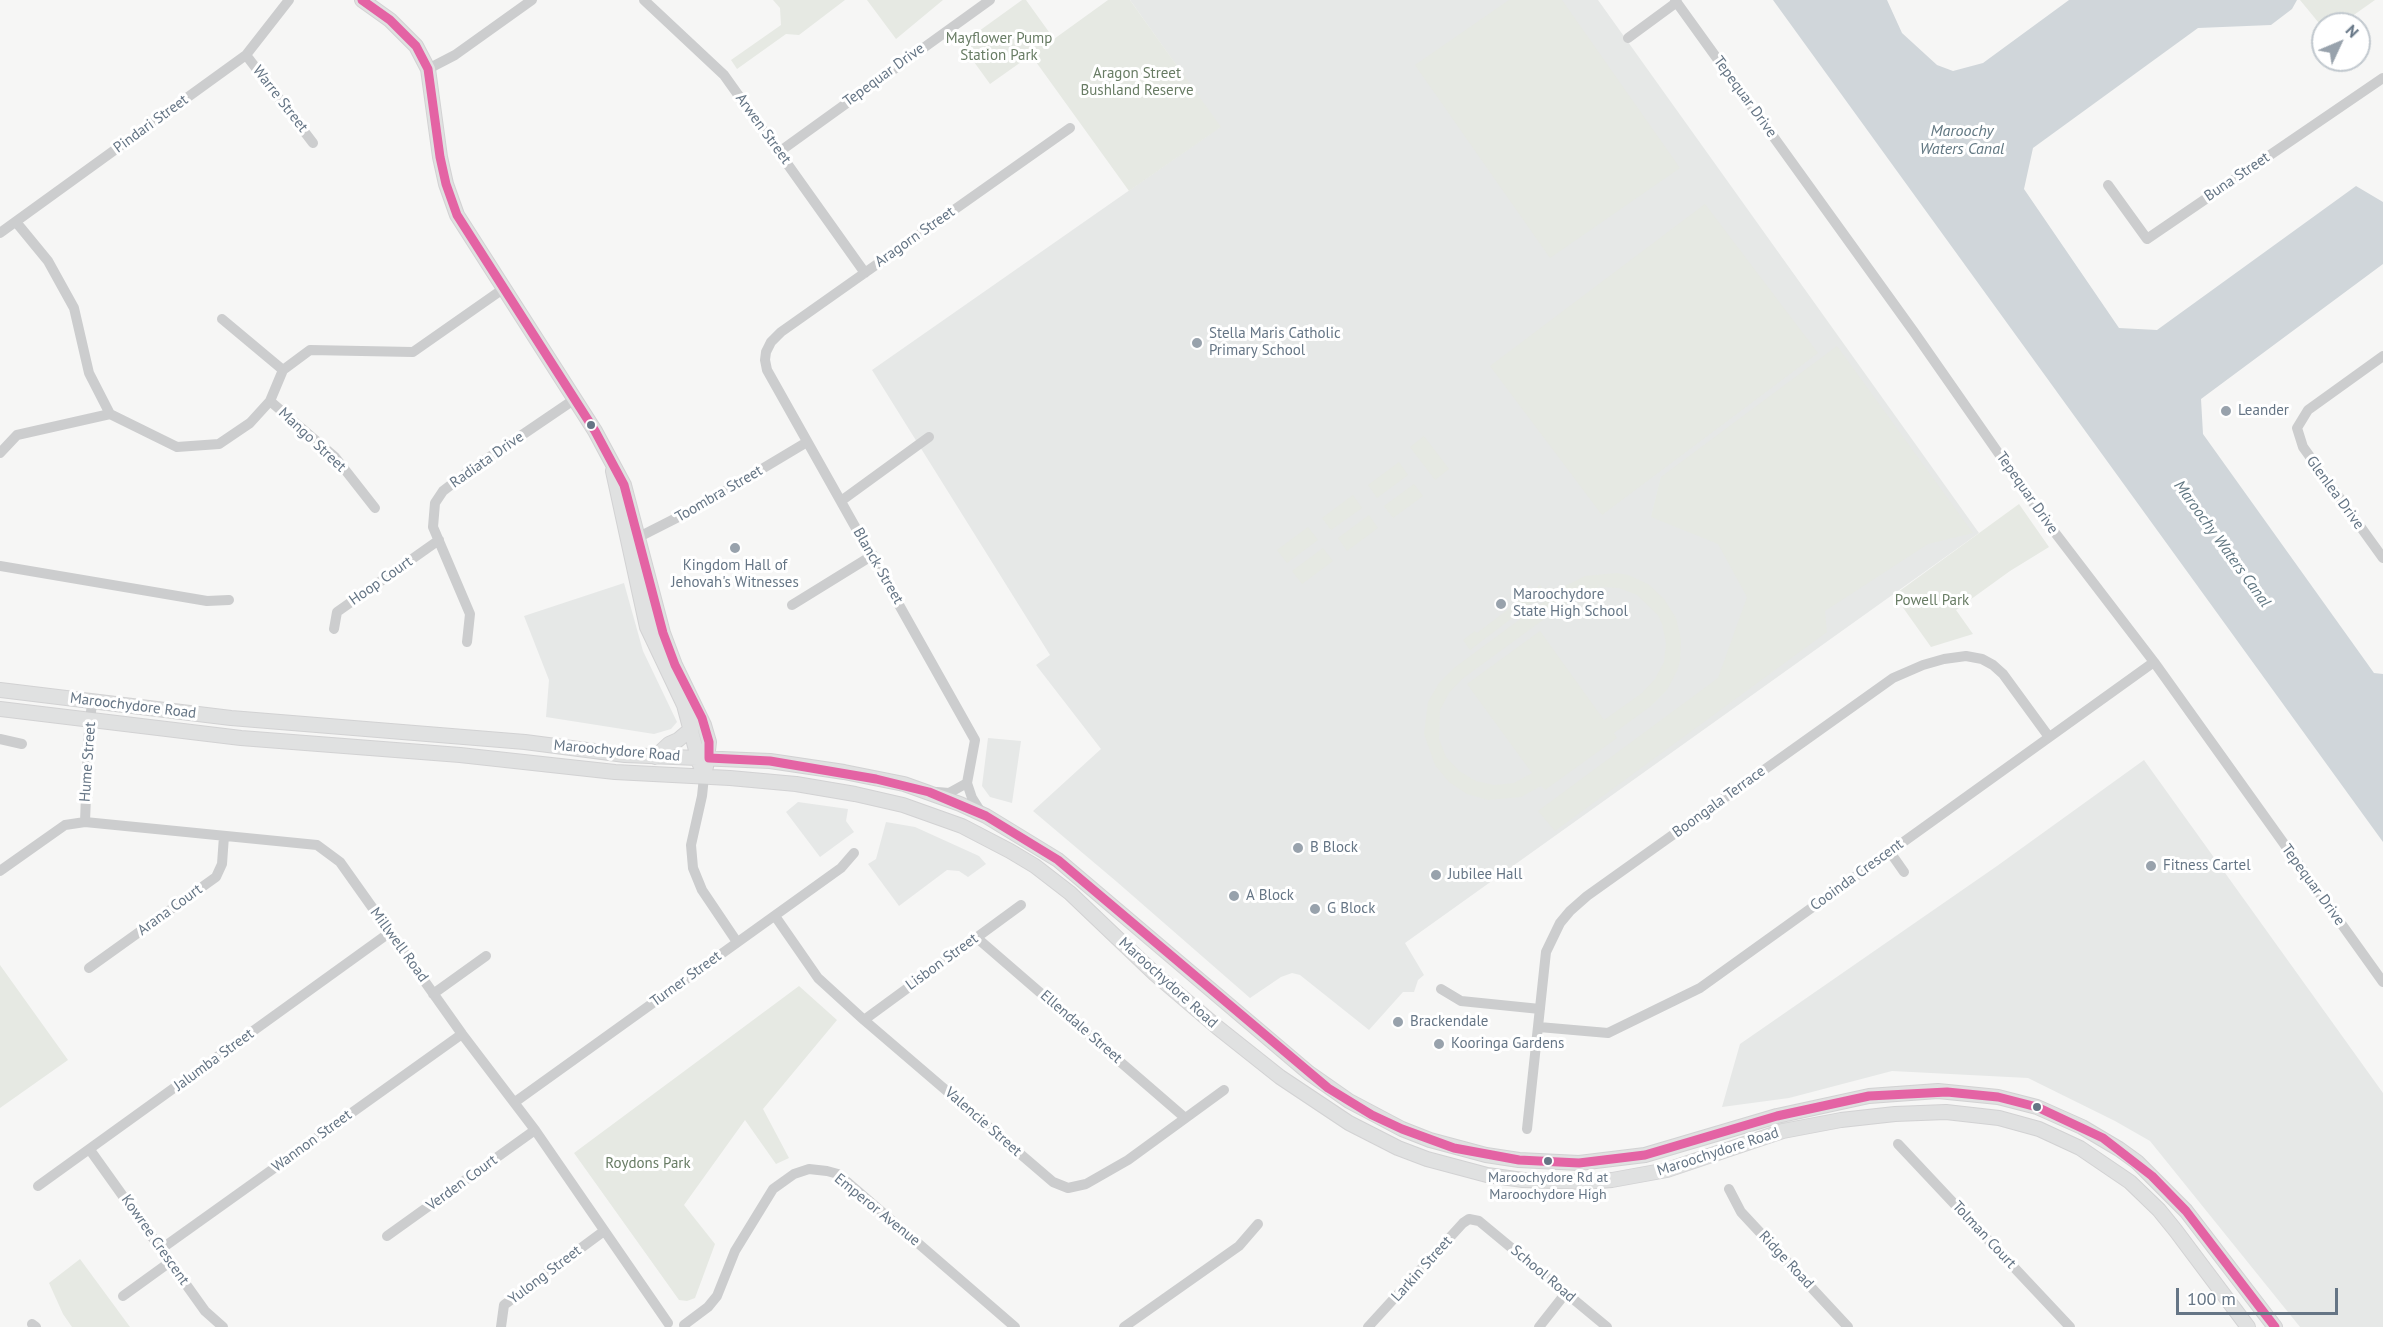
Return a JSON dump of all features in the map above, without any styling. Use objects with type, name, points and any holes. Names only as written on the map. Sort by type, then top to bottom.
[{"type":"main road","points":[[362,0],[405,33],[416,46],[428,69],[446,184],[457,215],[595,431],[624,485],[647,627],[684,705],[703,758],[704,777]]},
{"type":"main road","points":[[634,540],[675,665],[702,718],[709,742],[703,758]]},
{"type":"main road","name":"Maroochydore Road","points":[[0,690],[231,718],[525,742],[655,757],[770,761],[885,781],[928,792],[982,814],[1058,860],[1322,1083],[1356,1106],[1402,1129],[1430,1140],[1486,1155],[1519,1160],[1579,1163],[1611,1160],[1670,1149],[1776,1116],[1861,1098],[1926,1091],[1998,1097],[2037,1107],[2082,1127],[2137,1162],[2186,1210],[2275,1327]]},
{"type":"main road","name":"Maroochydore Road","points":[[0,709],[241,738],[460,755],[615,772],[796,784],[867,796],[936,815],[982,836],[1035,866],[1070,893],[1225,1034],[1280,1077],[1349,1123],[1398,1148],[1426,1159],[1487,1175],[1523,1180],[1595,1181],[1667,1170],[1783,1131],[1841,1120],[1895,1114],[1946,1112],[1999,1118],[2039,1130],[2080,1148],[2130,1182],[2159,1210],[2248,1327]]},
{"type":"main road","points":[[655,757],[691,729]]},
{"type":"street","name":"Pindari Street","points":[[0,233],[246,55],[289,0]]},
{"type":"street","points":[[428,69],[455,55],[532,0]]},
{"type":"street","name":"Arwen Street","points":[[644,0],[724,75],[865,273]]},
{"type":"street","name":"Tepequar Drive","points":[[779,152],[990,0]]},
{"type":"street","points":[[1628,38],[1676,1]]},
{"type":"street","name":"Tepequar Drive","points":[[1676,1],[1914,332],[2043,517],[2154,662],[2383,982]]},
{"type":"street","name":"Warre Street","points":[[246,55],[313,143]]},
{"type":"street","name":"Buna Street","points":[[2108,185],[2147,239],[2383,78]]},
{"type":"street","name":"Aragorn Street","points":[[766,352],[771,342],[781,332],[1070,128]]},
{"type":"street","points":[[16,222],[48,261],[74,308],[89,374],[110,414],[177,447],[219,444],[250,423],[270,401],[284,370],[310,350],[413,352],[503,289]]},
{"type":"street","points":[[222,319],[284,370]]},
{"type":"street","name":"Blanck Street","points":[[766,352],[767,370],[975,740],[967,783]]},
{"type":"street","name":"Glenlea Drive","points":[[2383,356],[2308,410],[2297,428],[2303,447],[2383,558]]},
{"type":"street","name":"Radiata Drive","points":[[467,642],[470,614],[434,528],[435,503],[443,491],[575,399]]},
{"type":"street","name":"Mango Street","points":[[270,401],[335,457],[375,508]]},
{"type":"street","points":[[0,453],[17,435],[110,414]]},
{"type":"street","points":[[841,501],[929,437]]},
{"type":"street","name":"Toombra Street","points":[[634,540],[700,506],[807,442]]},
{"type":"street","name":"Hoop Court","points":[[334,629],[337,612],[439,540]]},
{"type":"street","points":[[792,605],[873,555]]},
{"type":"street","points":[[0,566],[207,601],[229,600]]},
{"type":"street","name":"Boongala Terrace","points":[[1527,1130],[1546,952],[1560,923],[1587,896],[1905,672],[1944,659],[1966,656],[1982,659],[2003,674],[2049,737]]},
{"type":"street","name":"Cooinda Crescent","points":[[1539,1027],[1608,1033],[1700,988],[2154,662]]},
{"type":"street","name":"Hume Street","points":[[85,822],[92,702]]},
{"type":"street","points":[[0,739],[22,744]]},
{"type":"street","points":[[704,777],[692,845],[693,868],[702,890],[737,942]]},
{"type":"street","points":[[928,792],[949,793],[967,783],[972,798],[982,814]]},
{"type":"street","name":"Millwell Road","points":[[0,871],[65,825],[85,822],[316,845],[340,862],[462,1034],[535,1130],[666,1325]]},
{"type":"street","name":"Arana Court","points":[[89,969],[216,877],[222,864],[224,836]]},
{"type":"street","points":[[1890,852],[1904,872]]},
{"type":"street","name":"Turner Street","points":[[515,1102],[842,868],[855,853]]},
{"type":"street","name":"Lisbon Street","points":[[864,1020],[1021,905]]},
{"type":"street","name":"Valencie Street","points":[[775,916],[818,978],[1053,1182],[1068,1188],[1086,1184],[1128,1160],[1224,1090]]},
{"type":"street","name":"Jalumba Street","points":[[38,1186],[389,933]]},
{"type":"street","name":"Ellendale Street","points":[[977,938],[1184,1117]]},
{"type":"street","points":[[433,994],[486,956]]},
{"type":"street","points":[[1441,989],[1461,1001],[1540,1009]]},
{"type":"street","name":"Wannon Street","points":[[161,1249],[462,1034]]},
{"type":"street","name":"Verden Court","points":[[387,1236],[535,1130]]},
{"type":"street","name":"Tolman Court","points":[[1898,1144],[2070,1327]]},
{"type":"street","name":"Kowree Crescent","points":[[90,1150],[205,1311],[223,1327]]},
{"type":"street","name":"Emperor Avenue","points":[[685,1326],[708,1307],[717,1296],[735,1251],[773,1190],[794,1174],[809,1169],[838,1174],[1015,1327]]},
{"type":"street","name":"Ridge Road","points":[[1729,1189],[1741,1212],[1848,1327]]},
{"type":"street","name":"Larkin Street","points":[[1368,1327],[1463,1223],[1470,1219],[1479,1221]]},
{"type":"street","name":"School Road","points":[[1479,1221],[1607,1327]]},
{"type":"street","points":[[1124,1327],[1239,1246],[1258,1224]]},
{"type":"street","name":"Yulong Street","points":[[501,1327],[504,1305],[604,1231]]},
{"type":"street","points":[[123,1296],[170,1262]]},
{"type":"street","points":[[1539,1327],[1565,1294]]},
{"type":"street","points":[[666,1325],[677,1321],[685,1326]]},
{"type":"shaded area","points":[[1130,0],[1598,0],[1979,533],[1405,943],[1424,975],[1418,980],[1414,992],[1403,992],[1369,1030],[1300,975],[1292,973],[1281,977],[1250,998],[1033,811],[1101,749],[1036,665],[1050,655],[872,370],[1220,127]]},
{"type":"shaded area","points":[[624,583],[643,651],[677,722],[671,729],[654,734],[546,717],[549,680],[524,616]]},
{"type":"shaded area","points":[[988,738],[1021,741],[1012,803],[990,797],[982,786]]},
{"type":"shaded area","points":[[2144,760],[2383,1093],[2383,1327],[2300,1327],[2150,1141],[2028,1078],[1892,1071],[1789,1098],[1722,1107],[1740,1044],[1997,866]]},
{"type":"shaded area","points":[[798,802],[848,809],[846,821],[854,832],[820,857],[786,812]]},
{"type":"shaded area","points":[[886,822],[915,827],[979,856],[986,864],[968,877],[959,871],[947,870],[899,906],[868,864],[876,859]]},
{"type":"green space","points":[[773,0],[845,0],[799,35],[786,34],[737,69],[731,60],[781,25],[780,8]]},
{"type":"green space","points":[[867,0],[943,0],[896,39]]},
{"type":"green space","name":"Aragon Street Bushland Reserve","points":[[1022,0],[1026,0],[1054,39],[1108,0],[1130,0],[1221,127],[1129,191],[1031,55],[990,84],[961,44]]},
{"type":"green space","points":[[1509,0],[1562,0],[1680,168],[1550,258],[1415,65]]},
{"type":"green space","points":[[2300,0],[2375,0],[2358,12],[2311,13]]},
{"type":"green space","points":[[1705,204],[1818,353],[1602,515],[1490,366]]},
{"type":"green space","points":[[1837,346],[1973,533],[1928,544],[1825,611],[1827,632],[1555,831],[1538,811],[1718,678],[1747,597],[1718,544],[1651,517],[1661,477]]},
{"type":"green space","points":[[1424,436],[1449,469],[1435,480],[1410,447]]},
{"type":"green space","points":[[1399,462],[1408,475],[1377,498],[1368,485]]},
{"type":"green space","points":[[1414,484],[1423,496],[1393,518],[1384,506]]},
{"type":"green space","points":[[1353,495],[1362,508],[1331,530],[1322,518]]},
{"type":"green space","name":"Powell Park","points":[[2019,504],[2049,547],[2010,571],[1956,610],[1973,634],[1931,647],[1894,595]]},
{"type":"green space","points":[[1369,515],[1378,528],[1347,551],[1338,538]]},
{"type":"green space","points":[[1308,527],[1318,540],[1287,563],[1277,550]]},
{"type":"green space","points":[[1323,548],[1333,561],[1302,584],[1292,571]]},
{"type":"green space","points":[[1617,573],[1628,575],[1648,584],[1664,599],[1676,618],[1681,639],[1680,661],[1667,690],[1651,706],[1614,733],[1617,738],[1545,790],[1541,786],[1521,797],[1488,800],[1467,794],[1449,782],[1435,765],[1424,734],[1428,702],[1439,683],[1454,668],[1565,586],[1585,576]],"holes":[[[1600,587],[1619,588],[1637,595],[1658,615],[1662,624],[1666,643],[1664,662],[1655,679],[1642,693],[1604,720],[1540,631],[1467,684],[1532,773],[1514,783],[1494,785],[1476,781],[1459,771],[1446,757],[1439,739],[1440,710],[1449,693],[1462,679],[1581,593]]]},
{"type":"green space","points":[[1540,585],[1546,595],[1535,603],[1533,602],[1470,650],[1463,640],[1475,631],[1477,633]]},
{"type":"green space","points":[[0,965],[68,1060],[0,1108]]},
{"type":"green space","name":"Roydons Park","points":[[799,986],[837,1020],[763,1109],[789,1158],[776,1164],[745,1120],[684,1205],[715,1244],[695,1298],[687,1301],[679,1300],[574,1153]]},
{"type":"green space","points":[[80,1259],[130,1327],[72,1327],[63,1314],[49,1283]]},
{"type":"water","name":"Maroochy Waters Canal","points":[[1773,0],[1887,0],[1902,33],[1937,65],[1953,71],[1983,63],[2069,0],[2297,0],[2292,9],[2271,25],[2198,28],[2033,148],[2024,189],[2119,328],[2157,330],[2356,186],[2383,202],[2383,264],[2201,399],[2203,434],[2374,673],[2383,674],[2383,842]]},
{"type":"transit line","points":[[362,0],[390,20],[416,46],[428,69],[440,157],[446,184],[457,215],[595,431],[624,485],[663,633],[675,665],[702,718],[709,742],[709,758],[770,761],[876,779],[929,792],[986,816],[1058,860],[1328,1088],[1372,1115],[1454,1148],[1519,1160],[1579,1163],[1645,1155],[1777,1116],[1869,1096],[1947,1092],[1998,1097],[2037,1107],[2103,1138],[2152,1176],[2186,1211],[2275,1327]]},
{"type":"place","name":"Stella Maris Catholic Primary School","points":[[1197,343]]},
{"type":"place","name":"Leander","points":[[2226,411]]},
{"type":"place","name":"Kingdom Hall of Jehovah's Witnesses","points":[[735,548]]},
{"type":"place","name":"Maroochydore State High School","points":[[1501,604]]},
{"type":"place","name":"B Block","points":[[1298,848]]},
{"type":"place","name":"Fitness Cartel","points":[[2151,866]]},
{"type":"place","name":"Jubilee Hall","points":[[1436,875]]},
{"type":"place","name":"A Block","points":[[1234,896]]},
{"type":"place","name":"G Block","points":[[1315,909]]},
{"type":"place","name":"Brackendale","points":[[1398,1022]]},
{"type":"place","name":"Kooringa Gardens","points":[[1439,1044]]},
{"type":"place","name":"Maroochydore Rd at Maroochydore High","points":[[1548,1161]]},
{"type":"park label","name":"Mayflower Pump Station Park","points":[[999,48]]}]
